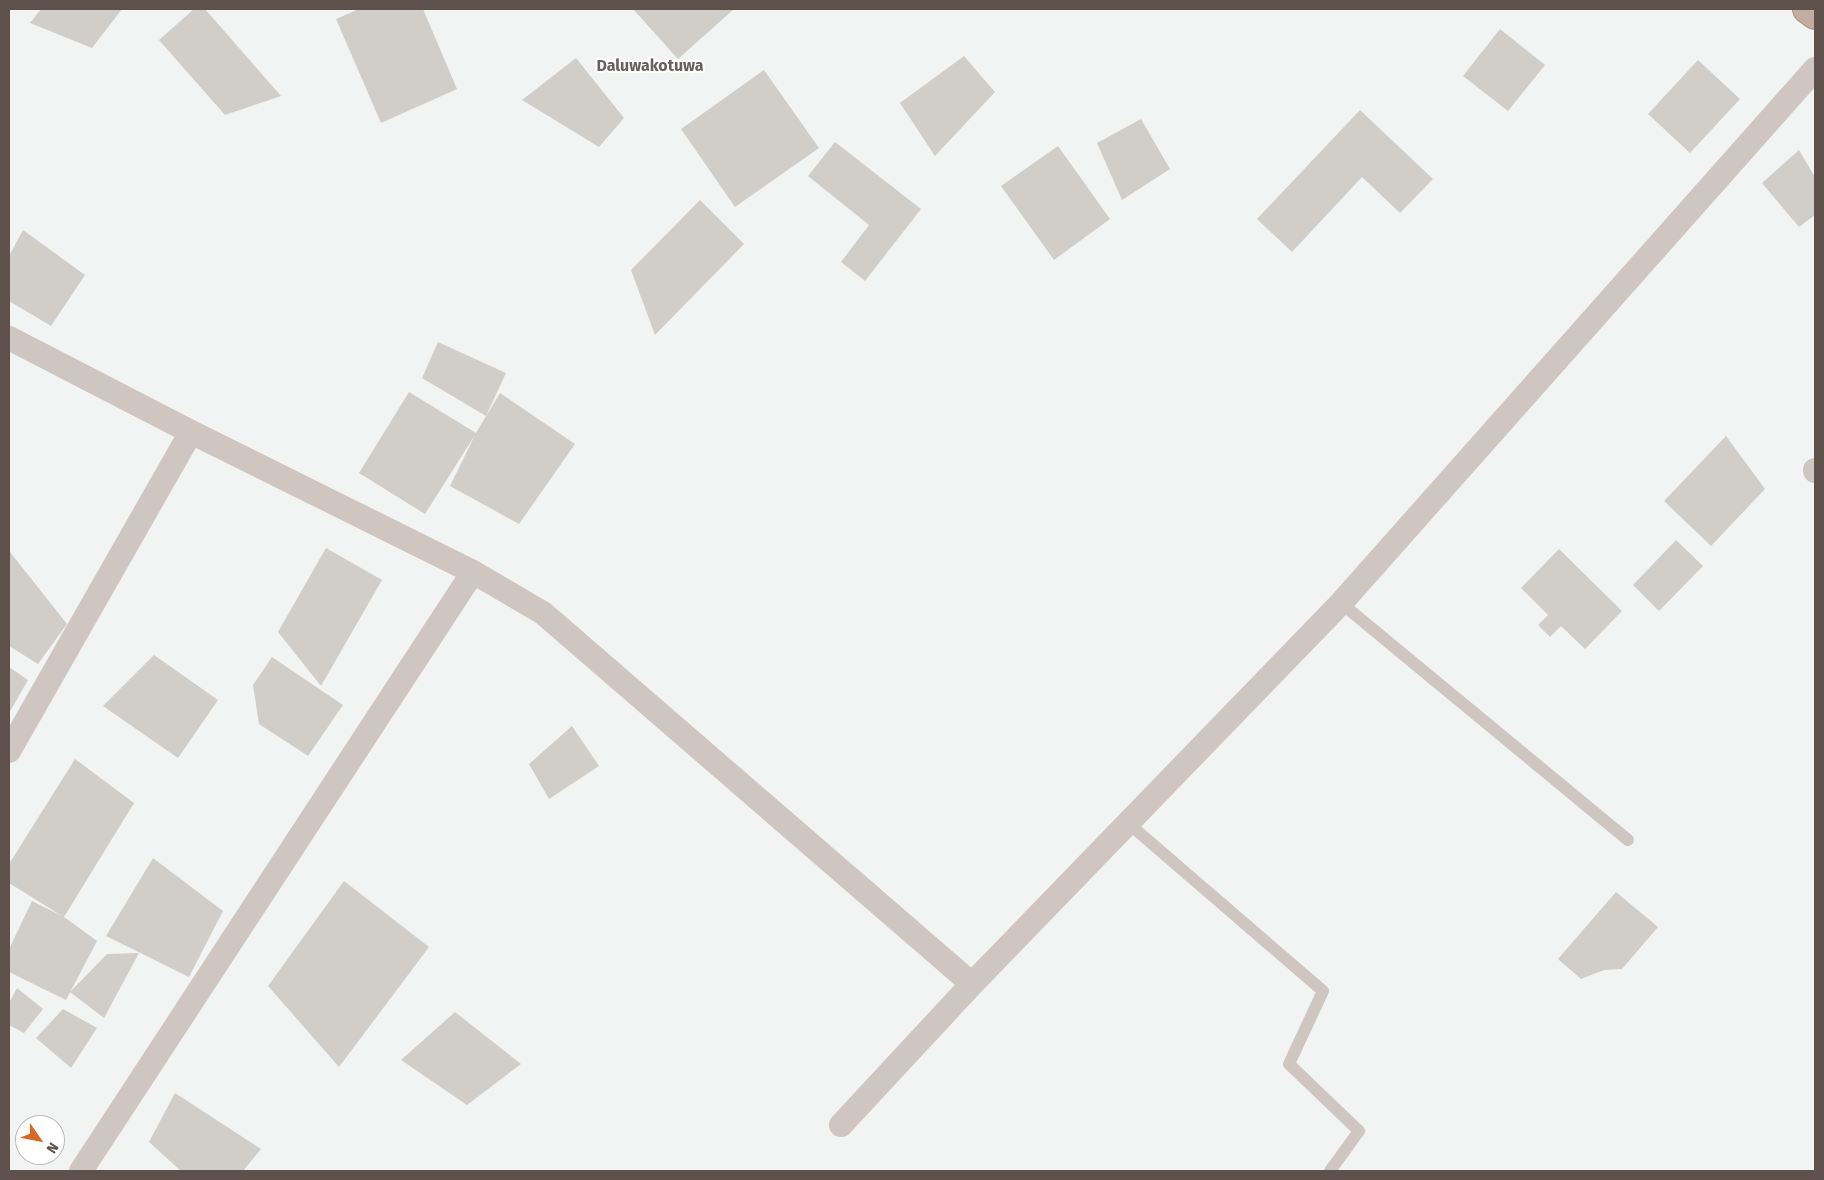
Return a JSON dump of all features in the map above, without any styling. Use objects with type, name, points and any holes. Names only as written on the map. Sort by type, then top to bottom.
[{"type":"highway","points":[[1807,9],[1815,15]]},
{"type":"street","points":[[841,1125],[972,984],[1341,603],[1815,70]]},
{"type":"street","points":[[9,338],[191,432],[473,572],[542,613],[972,984]]},
{"type":"street","points":[[9,751],[191,432]]},
{"type":"street","points":[[81,1171],[473,572]]},
{"type":"lane","points":[[1341,603],[1628,840]]},
{"type":"lane","points":[[1128,824],[1323,992],[1289,1064],[1359,1131],[1330,1171]]},
{"type":"building","points":[[41,9],[122,9],[92,48],[30,23]]},
{"type":"building","points":[[194,9],[205,9],[281,96],[225,115],[159,40]]},
{"type":"building","points":[[359,9],[423,9],[457,89],[381,123],[336,19]]},
{"type":"building","points":[[633,9],[734,9],[678,59]]},
{"type":"building","points":[[1500,29],[1545,65],[1508,111],[1463,76]]},
{"type":"building","points":[[964,56],[995,92],[935,156],[900,103]]},
{"type":"building","points":[[576,58],[624,118],[599,147],[522,100]]},
{"type":"building","points":[[1698,60],[1740,99],[1690,153],[1648,114]]},
{"type":"building","points":[[764,70],[819,148],[735,207],[681,129]]},
{"type":"building","points":[[1360,110],[1433,179],[1400,213],[1362,177],[1292,252],[1257,219]]},
{"type":"building","points":[[1141,119],[1170,169],[1122,200],[1097,143]]},
{"type":"building","points":[[835,142],[921,209],[865,281],[841,262],[869,225],[808,176]]},
{"type":"building","points":[[1058,146],[1110,219],[1054,260],[1001,186]]},
{"type":"building","points":[[1799,150],[1815,177],[1815,215],[1799,227],[1762,183]]},
{"type":"building","points":[[700,200],[744,244],[655,335],[631,270]]},
{"type":"building","points":[[23,230],[85,275],[51,326],[9,301],[9,256]]},
{"type":"building","points":[[438,342],[506,373],[486,416],[422,378]]},
{"type":"building","points":[[409,392],[476,433],[500,393],[575,444],[519,524],[450,486],[475,435],[425,514],[359,473]]},
{"type":"building","points":[[1726,436],[1765,489],[1711,546],[1664,501]]},
{"type":"building","points":[[1676,540],[1703,566],[1659,611],[1633,585]]},
{"type":"building","points":[[326,548],[382,580],[321,686],[278,632]]},
{"type":"building","points":[[1559,549],[1622,611],[1585,649],[1561,626],[1550,637],[1538,625],[1548,615],[1521,588]]},
{"type":"building","points":[[10,552],[67,624],[38,664],[9,646]]},
{"type":"building","points":[[154,655],[218,700],[178,758],[103,706]]},
{"type":"building","points":[[272,657],[343,705],[308,756],[259,724],[253,685]]},
{"type":"building","points":[[9,667],[28,680],[9,713]]},
{"type":"building","points":[[572,726],[599,766],[549,799],[529,764]]},
{"type":"building","points":[[75,759],[134,803],[64,917],[97,941],[66,1000],[9,972],[9,949],[32,901],[62,916],[9,883],[9,864]]},
{"type":"building","points":[[153,858],[223,911],[189,977],[106,936]]},
{"type":"building","points":[[344,881],[429,947],[339,1067],[268,986]]},
{"type":"building","points":[[1616,892],[1658,927],[1622,969],[1604,970],[1581,979],[1558,959]]},
{"type":"building","points":[[139,953],[104,1018],[70,992],[107,954]]},
{"type":"building","points":[[17,988],[43,1009],[24,1033],[9,1025],[9,1003]]},
{"type":"building","points":[[63,1009],[97,1028],[71,1068],[36,1038]]},
{"type":"building","points":[[455,1012],[521,1064],[467,1105],[401,1060]]},
{"type":"building","points":[[175,1093],[261,1149],[243,1171],[181,1171],[149,1142]]},
{"type":"district","name":"Daluwakotuwa","points":[[650,67]]}]
